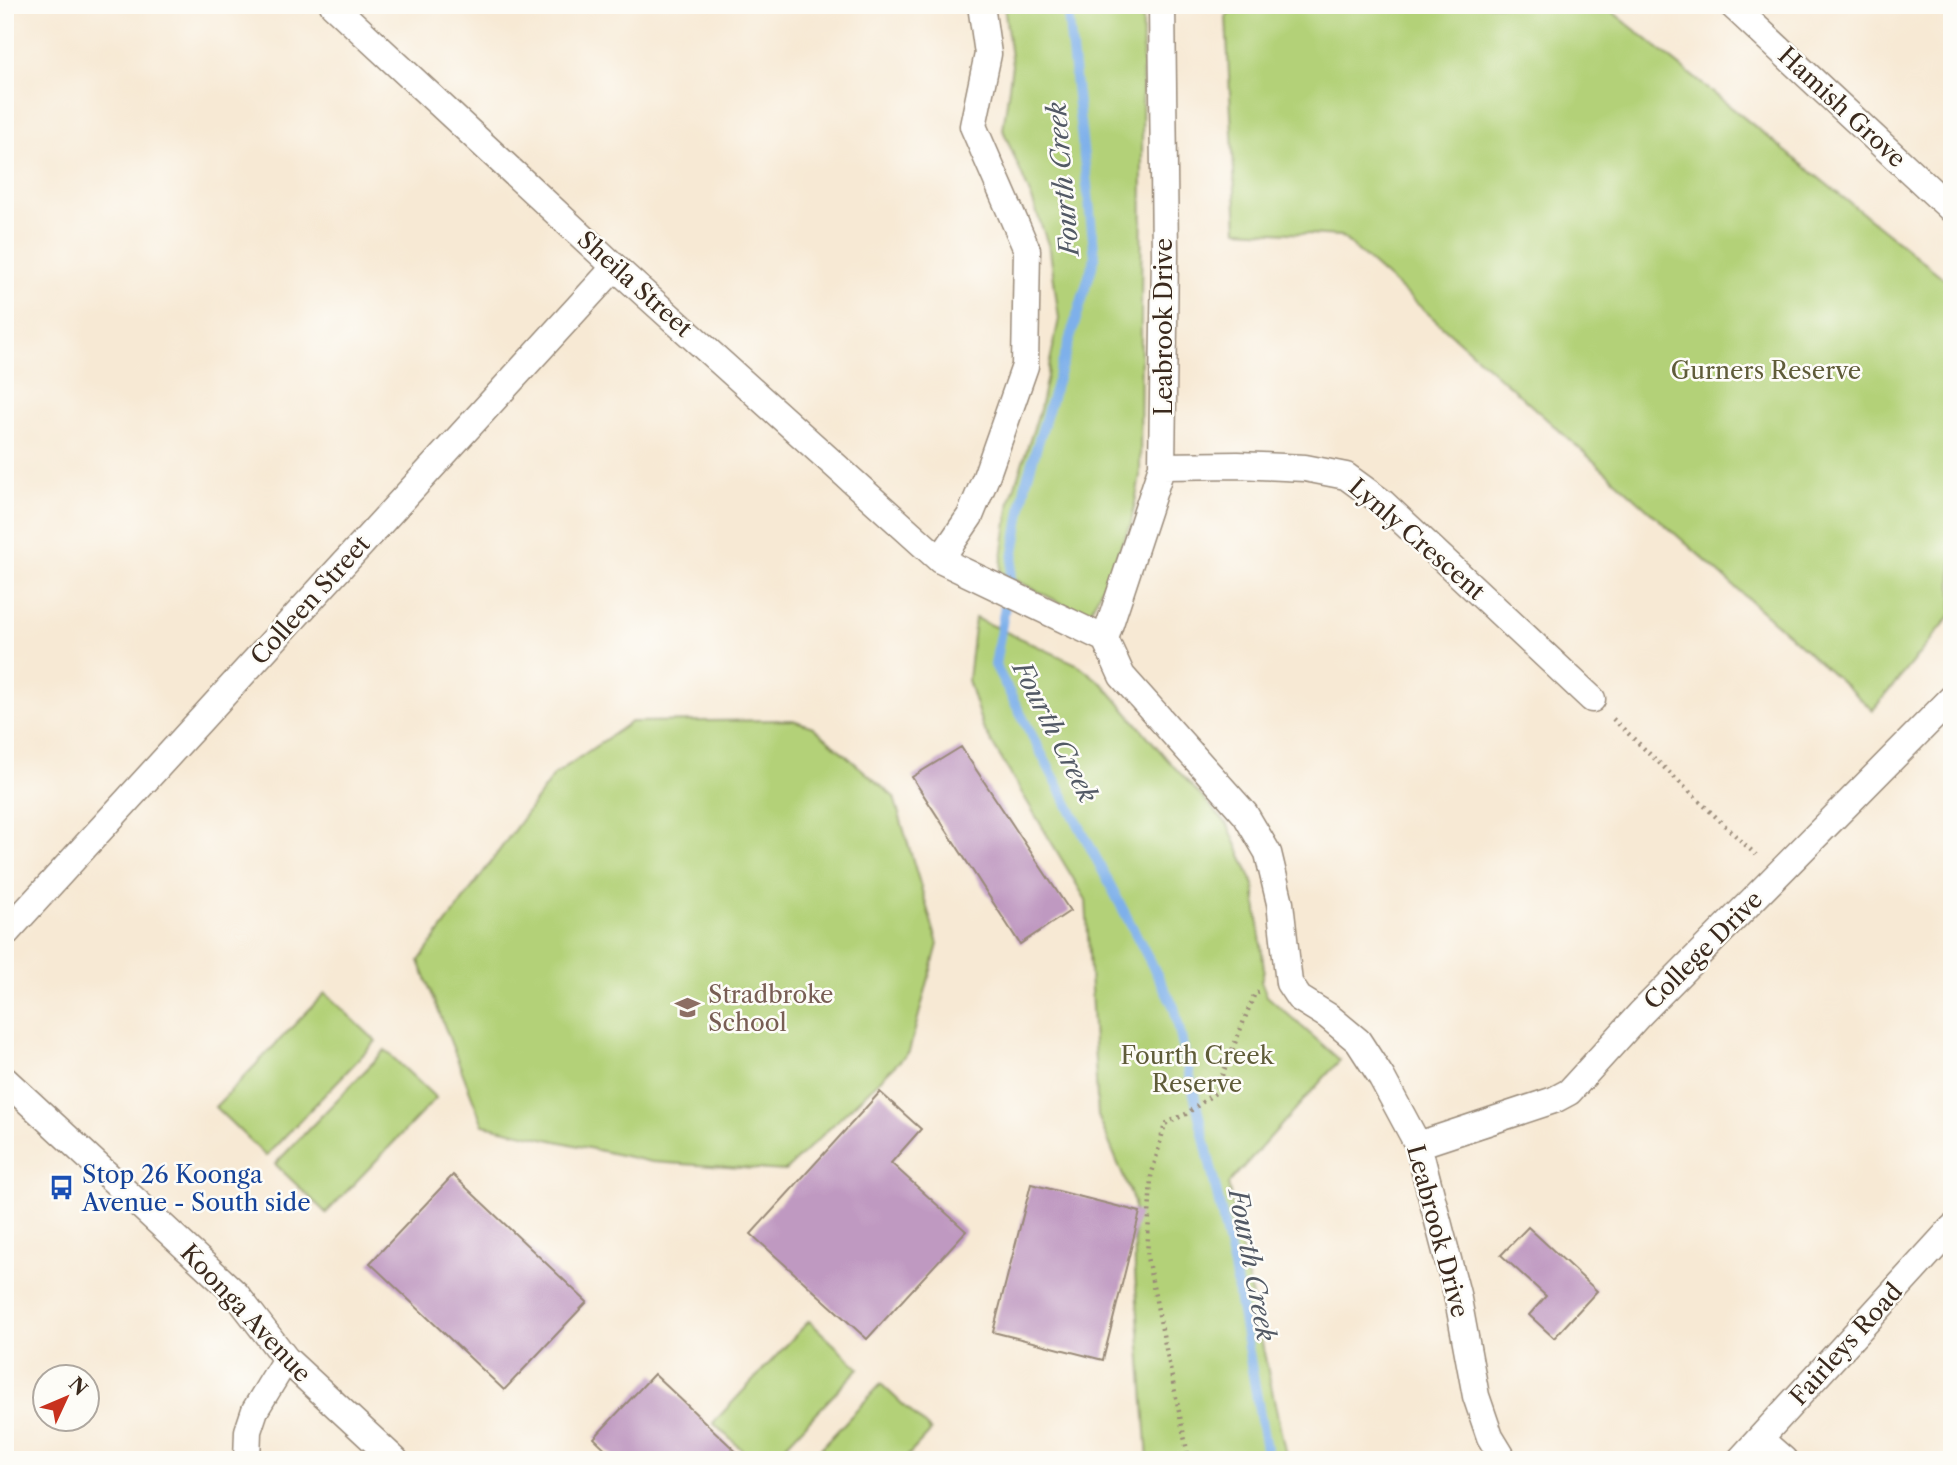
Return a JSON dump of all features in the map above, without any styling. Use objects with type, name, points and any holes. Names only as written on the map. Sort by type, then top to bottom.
[{"type":"street","name":"Sheila Street","points":[[333,5],[615,267],[940,560]]},
{"type":"street","points":[[981,5],[988,54],[973,126],[1027,250],[1025,366],[970,516],[940,560],[1105,639],[1122,676],[1245,814],[1268,853],[1280,903],[1289,984]]},
{"type":"street","name":"Leabrook Drive","points":[[1105,639],[1162,466],[1162,5]]},
{"type":"street","name":"Hamish Grove","points":[[1732,5],[1952,210]]},
{"type":"street","name":"Colleen Street","points":[[5,934],[615,267]]},
{"type":"street","name":"Lynly Crescent","points":[[1162,466],[1305,468],[1346,476],[1383,503],[1592,699]]},
{"type":"street","name":"College Drive","points":[[1418,1145],[1554,1100],[1569,1092],[1640,1014],[1952,698]]},
{"type":"street","name":"Leabrook Drive","points":[[1289,984],[1299,998],[1328,1016],[1359,1041],[1382,1077],[1418,1145],[1457,1294],[1475,1396],[1490,1437],[1504,1460]]},
{"type":"street","name":"Koonga Avenue","points":[[5,1080],[236,1294],[286,1359],[395,1460]]},
{"type":"street","name":"Fairleys Road","points":[[1740,1460],[1952,1228]]},
{"type":"street","points":[[247,1460],[248,1431],[255,1410],[286,1359]]},
{"type":"street","points":[[1760,1439],[1784,1460]]},
{"type":"path","points":[[1592,699],[1777,875]]},
{"type":"path","points":[[1189,1460],[1147,1257],[1151,1177],[1165,1124],[1186,1114],[1215,1093],[1255,993],[1289,984]]},
{"type":"green space","points":[[1004,5],[1143,5],[1140,476],[1131,524],[1088,617],[1000,572],[1010,501],[1040,409],[1059,319],[1050,250],[1003,130],[1012,65]]},
{"type":"green space","name":"Gurners Reserve","points":[[1235,5],[1604,5],[1952,285],[1952,614],[1873,710],[1341,236],[1237,230],[1226,17]]},
{"type":"green space","name":"Fourth Creek Reserve","points":[[975,618],[1079,665],[1105,686],[1228,825],[1254,885],[1264,970],[1261,981],[1267,996],[1340,1060],[1228,1184],[1287,1460],[1148,1460],[1135,1273],[1134,1202],[1098,1116],[1086,900],[983,728],[968,680]]},
{"type":"green space","points":[[793,720],[813,727],[894,797],[938,944],[909,1052],[785,1171],[652,1162],[483,1125],[419,961],[554,775],[631,722]]},
{"type":"green space","points":[[325,993],[376,1041],[266,1156],[215,1107]]},
{"type":"green space","points":[[385,1050],[436,1098],[326,1213],[275,1164]]},
{"type":"green space","points":[[809,1321],[859,1368],[772,1460],[753,1460],[713,1423]]},
{"type":"green space","points":[[881,1384],[931,1431],[904,1460],[810,1460]]},
{"type":"building","points":[[961,747],[1070,911],[1020,944],[912,777]]},
{"type":"building","points":[[880,1092],[921,1129],[891,1163],[966,1231],[867,1339],[751,1234]]},
{"type":"building","points":[[453,1175],[587,1302],[504,1390],[370,1263]]},
{"type":"building","points":[[1031,1184],[1140,1212],[1103,1360],[993,1332]]},
{"type":"building","points":[[1528,1227],[1597,1291],[1554,1338],[1529,1315],[1546,1296],[1501,1255]]},
{"type":"building","points":[[654,1374],[745,1460],[617,1460],[594,1438]]},
{"type":"waterway","name":"Fourth Creek","points":[[1067,5],[1095,257],[1026,482],[995,665],[1174,1007],[1234,1268],[1268,1460]]},
{"type":"place","name":"Stradbroke School","points":[[688,1008]]},
{"type":"place","name":"Stop 26 Koonga Avenue - South side","points":[[62,1188]]}]
